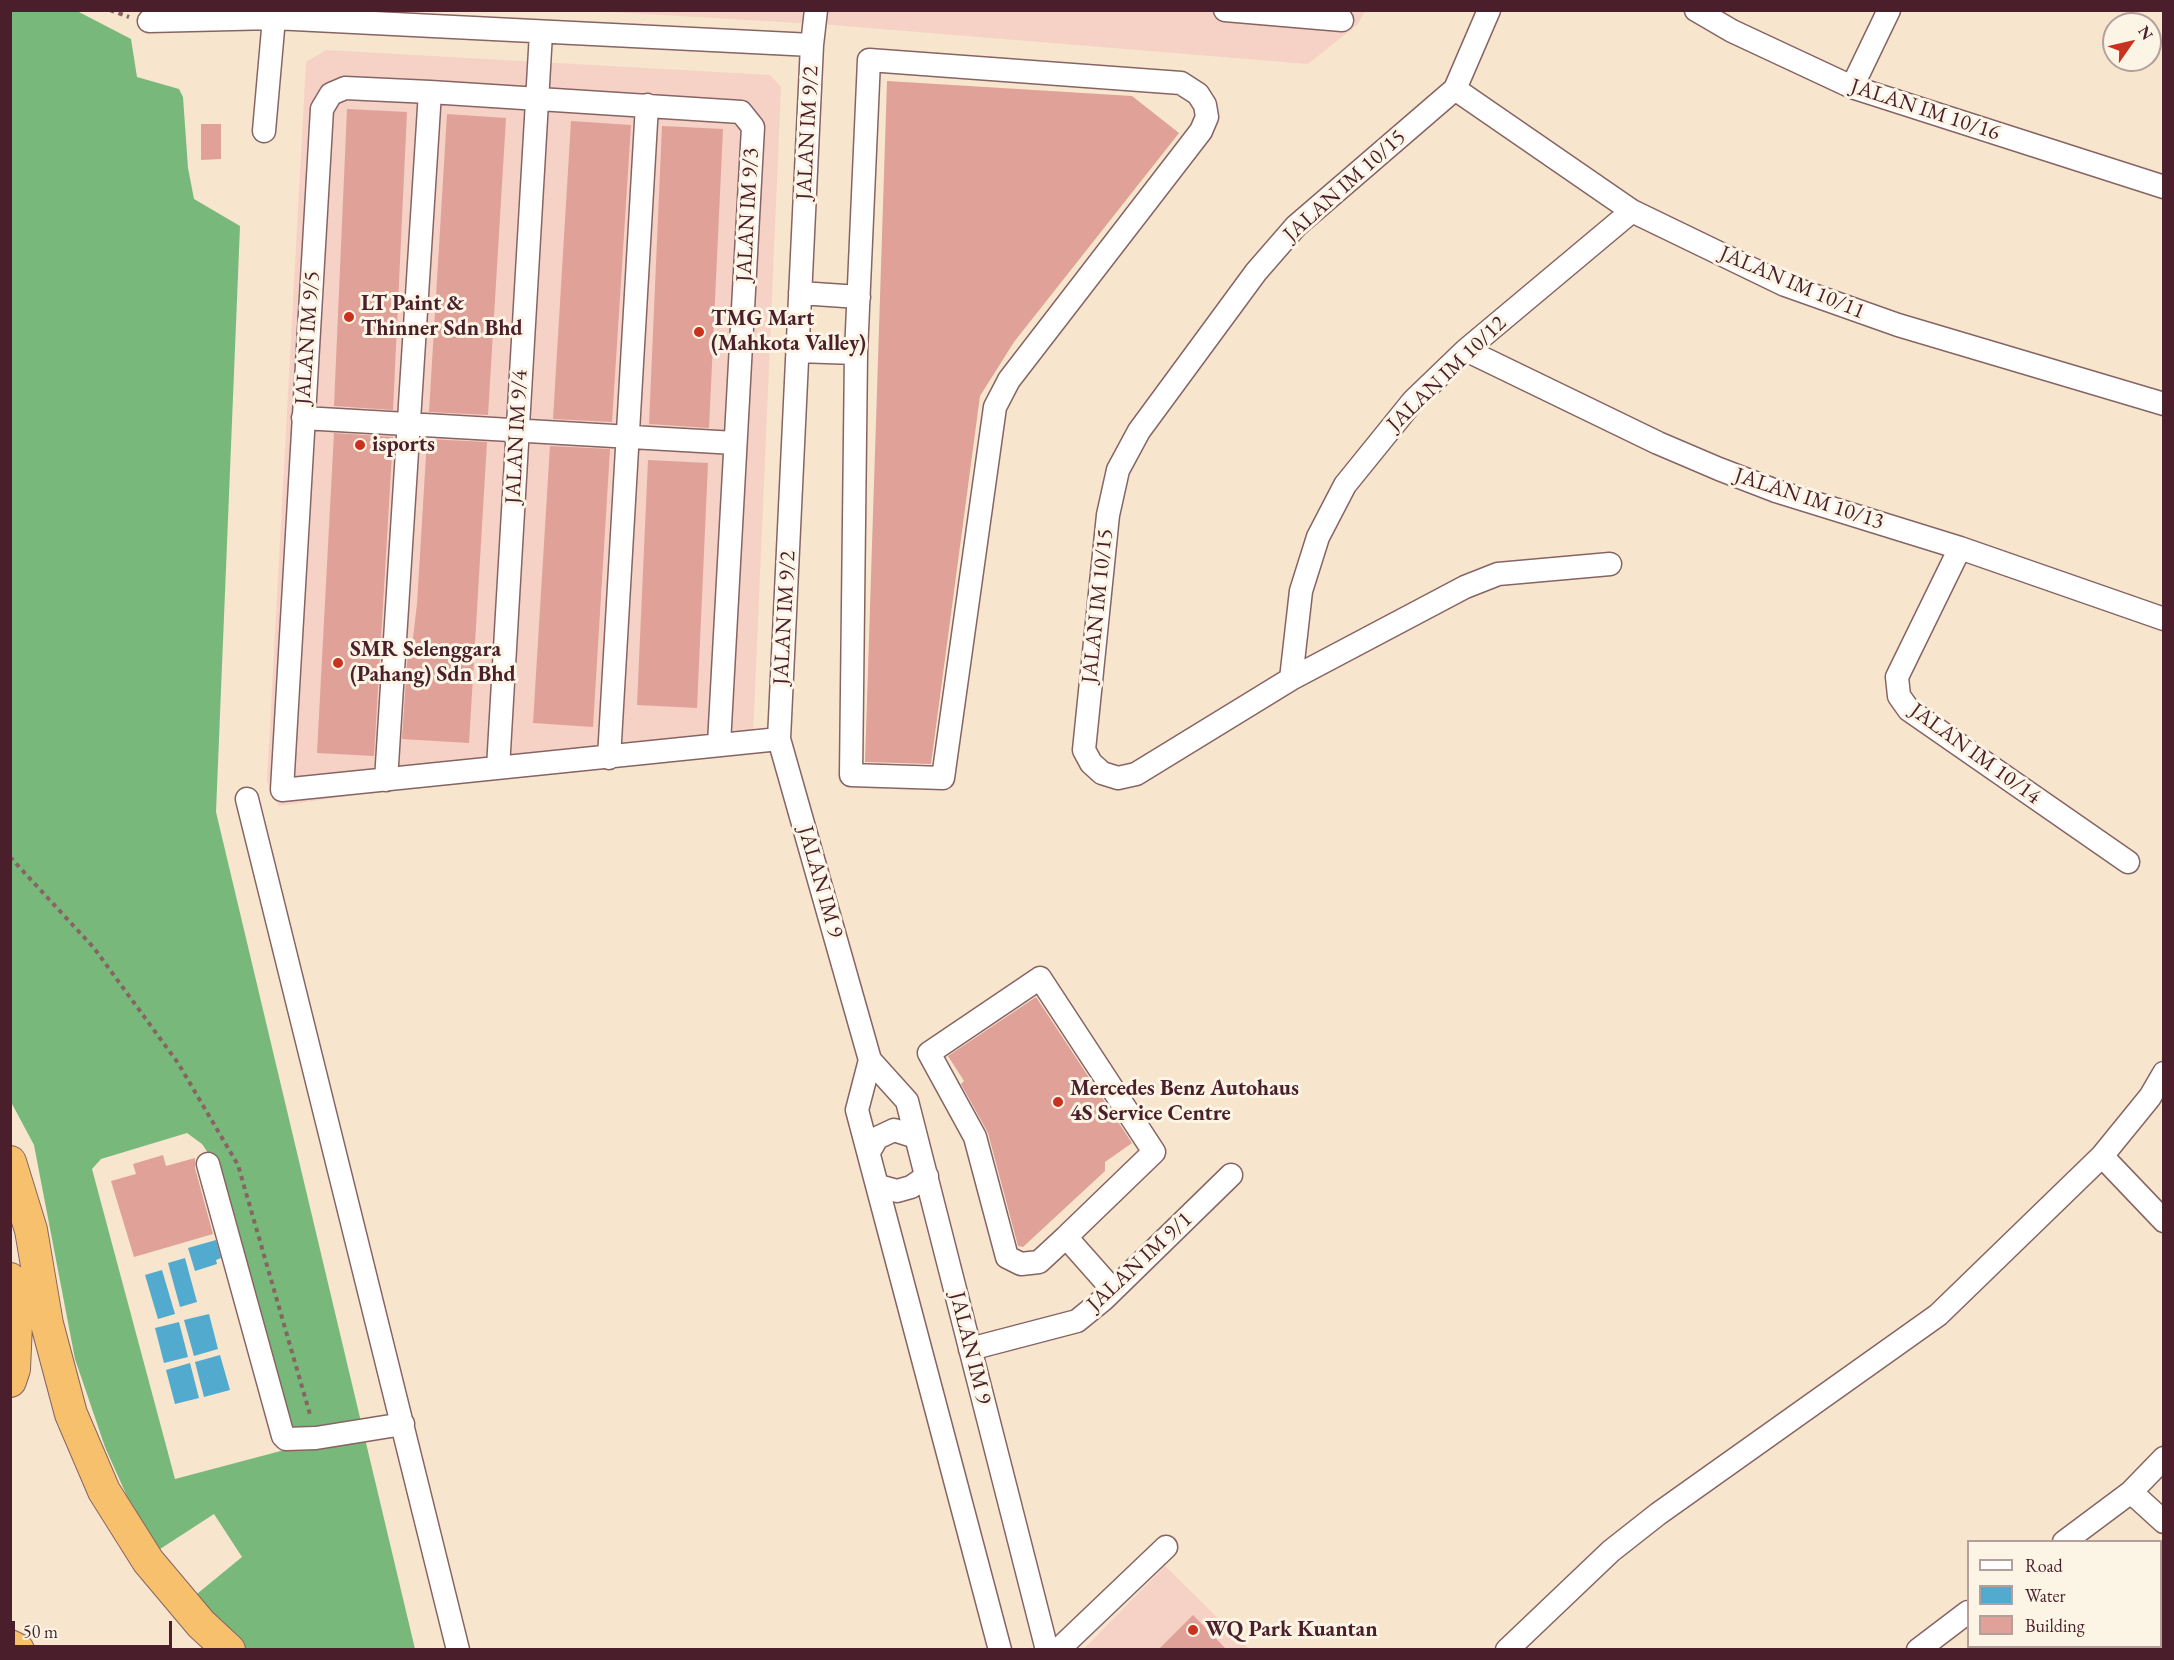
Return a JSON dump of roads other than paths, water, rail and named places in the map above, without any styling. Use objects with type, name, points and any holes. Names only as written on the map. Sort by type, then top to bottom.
[{"type":"highway","points":[[10,1162],[31,1230],[47,1324],[71,1414],[104,1491],[148,1561],[201,1623],[229,1650]]},
{"type":"highway","points":[[10,1279],[16,1324],[14,1369],[10,1381]]},
{"type":"highway","points":[[10,1646],[18,1650]]},
{"type":"street","points":[[812,45],[816,10]]},
{"type":"street","points":[[1225,10],[1316,14],[1341,20]]},
{"type":"street","name":"JALAN IM 10/15","points":[[1489,10],[1455,89],[1296,226],[1256,272],[1139,431],[1118,470],[1108,515],[1084,750],[1090,763],[1109,776],[1118,778],[1136,774],[1291,679],[1465,587],[1498,574],[1610,564]]},
{"type":"street","name":"JALAN IM 10/16","points":[[1696,10],[1732,31],[1852,87],[2163,187]]},
{"type":"street","points":[[1852,87],[1889,10]]},
{"type":"street","points":[[264,131],[274,18]]},
{"type":"street","name":"JALAN IM 9/2","points":[[149,21],[274,18],[812,45],[779,739]]},
{"type":"street","name":"JALAN IM 9/4","points":[[498,768],[541,33]]},
{"type":"street","points":[[869,60],[1181,83],[1198,94],[1205,105],[1207,117],[1201,131],[1009,380],[996,407],[943,777],[852,776],[856,353],[869,60]]},
{"type":"street","name":"JALAN IM 9/5","points":[[386,780],[282,790],[322,109],[332,94],[345,88],[536,98]]},
{"type":"street","name":"JALAN IM 10/11","points":[[1455,89],[1632,211],[1785,285],[1845,309],[2163,404]]},
{"type":"street","points":[[430,92],[386,780],[779,739]]},
{"type":"street","name":"JALAN IM 9/3","points":[[536,98],[741,112],[753,127],[719,744]]},
{"type":"street","points":[[609,758],[647,105]]},
{"type":"street","name":"JALAN IM 10/12","points":[[1291,679],[1301,591],[1318,537],[1345,485],[1413,401],[1466,350],[1632,211]]},
{"type":"street","points":[[800,293],[859,297]]},
{"type":"street","name":"JALAN IM 10/13","points":[[1466,350],[1658,443],[1776,491],[1959,548],[2163,619]]},
{"type":"street","points":[[797,351],[856,353]]},
{"type":"street","points":[[303,418],[735,443]]},
{"type":"street","name":"JALAN IM 10/14","points":[[1959,548],[1897,677],[1899,696],[1909,710],[2128,862]]},
{"type":"street","name":"JALAN IM 9","points":[[779,739],[870,1060],[907,1101],[1047,1650]]},
{"type":"street","points":[[248,799],[458,1650]]},
{"type":"street","points":[[1040,978],[1154,1152],[1066,1237],[1039,1262],[1021,1264],[1007,1257],[975,1137],[929,1053],[1040,978]]},
{"type":"street","name":"JALAN IM 9","points":[[870,1060],[857,1110],[879,1186],[1000,1650]]},
{"type":"street","points":[[1507,1650],[1594,1566],[1648,1521],[1938,1315],[2102,1156],[2150,1097],[2163,1073]]},
{"type":"street","points":[[869,1152],[877,1138],[894,1130],[916,1137]]},
{"type":"street","points":[[2102,1156],[2163,1221]]},
{"type":"street","points":[[208,1164],[283,1436],[286,1439],[316,1438],[403,1424]]},
{"type":"street","name":"JALAN IM 9/1","points":[[970,1349],[1077,1321],[1113,1290],[1231,1175]]},
{"type":"street","points":[[879,1186],[897,1191],[911,1187],[927,1176]]},
{"type":"street","points":[[1066,1237],[1113,1290]]},
{"type":"street","points":[[2067,1540],[2131,1492],[2163,1458]]},
{"type":"street","points":[[2131,1492],[2163,1522]]},
{"type":"street","points":[[1058,1650],[1166,1547]]},
{"type":"street","points":[[1918,1650],[1967,1613]]},
{"type":"water","points":[[216,1240],[221,1258],[216,1260],[217,1264],[195,1271],[188,1248]]},
{"type":"water","points":[[185,1258],[197,1302],[180,1307],[168,1263]]},
{"type":"water","points":[[162,1270],[175,1314],[158,1319],[145,1275]]},
{"type":"water","points":[[209,1314],[218,1349],[194,1356],[184,1320]]},
{"type":"water","points":[[179,1322],[188,1357],[164,1363],[155,1328]]},
{"type":"water","points":[[220,1355],[230,1390],[204,1397],[195,1362]]},
{"type":"water","points":[[190,1363],[199,1398],[175,1404],[166,1370]]},
{"type":"place","name":"LT Paint & Thinner Sdn Bhd","points":[[349,317]]},
{"type":"place","name":"TMG Mart (Mahkota Valley)","points":[[699,332]]},
{"type":"place","name":"isports","points":[[360,445]]},
{"type":"place","name":"SMR Selenggara (Pahang) Sdn Bhd","points":[[338,663]]},
{"type":"place","name":"Mercedes Benz Autohaus 4S Service Centre","points":[[1058,1102]]},
{"type":"place","name":"WQ Park Kuantan","points":[[1193,1630]]}]
